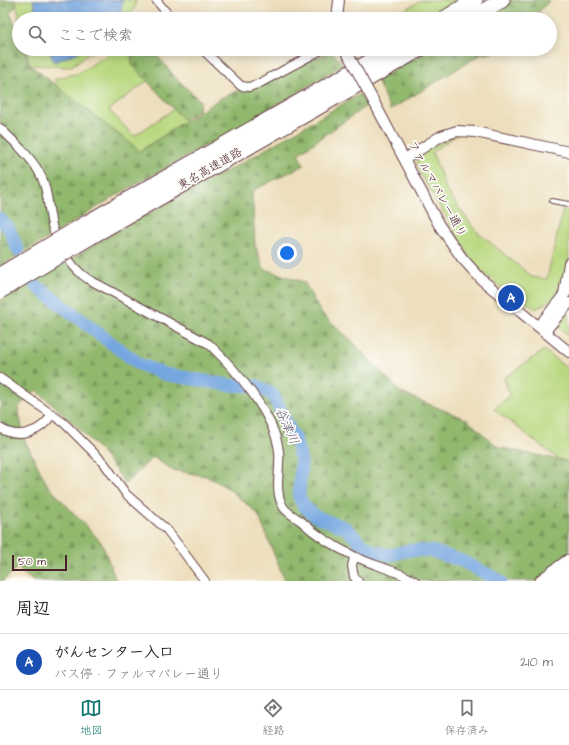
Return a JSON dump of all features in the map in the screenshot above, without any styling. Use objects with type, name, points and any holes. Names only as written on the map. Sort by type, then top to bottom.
[{"type":"highway","points":[[455,12],[475,0]]},
{"type":"highway","points":[[482,12],[502,0]]},
{"type":"highway","name":"東名高速道路","points":[[0,291],[88,230],[380,56]]},
{"type":"highway","name":"東名高速道路","points":[[0,275],[88,230],[407,56]]},
{"type":"highway","points":[[543,581],[569,562]]},
{"type":"highway","points":[[562,581],[569,576]]},
{"type":"street","points":[[156,0],[166,12]]},
{"type":"street","points":[[338,12],[339,0]]},
{"type":"street","points":[[209,56],[241,86],[249,87],[260,83],[309,56]]},
{"type":"street","name":"ファルマバレー通り","points":[[349,56],[439,225],[462,258],[482,280],[569,352]]},
{"type":"street","points":[[0,128],[27,155],[41,177],[49,199],[53,228],[71,264],[82,275],[208,344],[222,356],[260,405],[276,438],[279,452],[279,491],[281,501],[285,509],[313,532],[354,556],[401,573],[415,581]]},
{"type":"street","points":[[405,159],[441,136],[457,131],[475,132],[569,152]]},
{"type":"street","points":[[542,329],[568,293],[569,263]]},
{"type":"street","points":[[0,378],[64,423],[104,463],[126,494],[167,530],[205,581]]},
{"type":"street","points":[[0,428],[12,434],[29,433],[45,424],[52,414]]},
{"type":"street","points":[[354,556],[352,566],[354,577],[358,581]]},
{"type":"lane","points":[[552,201],[567,203]]},
{"type":"green space","points":[[0,0],[16,0],[16,7],[10,12],[12,17],[12,56],[27,56],[30,65],[140,151],[221,98],[320,56],[336,56],[343,65],[236,129],[122,192],[0,267]]},
{"type":"green space","points":[[16,0],[136,0],[132,12],[18,12]]},
{"type":"green space","points":[[421,0],[457,0],[438,12],[401,12]]},
{"type":"green space","points":[[510,0],[550,0],[539,12],[492,12]]},
{"type":"green space","points":[[28,56],[86,56],[70,67],[30,65]]},
{"type":"green space","points":[[105,56],[130,56],[147,81],[109,110],[134,136],[174,109],[185,121],[140,151],[56,86],[55,79],[79,73]]},
{"type":"green space","points":[[132,56],[158,56],[175,77],[200,101],[199,110],[184,120],[132,65]]},
{"type":"green space","points":[[419,56],[478,56],[390,110],[377,80]]},
{"type":"green space","points":[[360,94],[366,106],[298,154],[304,165],[252,191],[255,245],[264,269],[304,282],[321,313],[352,341],[401,393],[466,419],[498,447],[569,462],[569,581],[286,581],[258,514],[228,488],[206,476],[172,470],[153,457],[125,484],[116,470],[95,445],[36,390],[18,407],[24,439],[48,486],[102,543],[116,581],[33,581],[17,568],[3,581],[0,581],[0,301],[140,218],[240,164]]},
{"type":"green space","points":[[458,134],[432,152],[447,191],[475,230],[532,277],[547,279],[563,209],[569,210],[569,281],[554,298],[536,309],[504,290],[474,265],[420,173],[417,163],[417,153]]},
{"type":"green space","points":[[569,310],[569,336],[555,324]]},
{"type":"green space","points":[[544,350],[569,370],[569,462],[558,459],[494,409],[510,395],[504,378]]},
{"type":"water","points":[[33,0],[123,0],[120,12],[36,12]]},
{"type":"water","points":[[52,56],[69,56],[54,62]]},
{"type":"waterway","name":"谷津川","points":[[0,219],[9,229],[18,250]]},
{"type":"waterway","name":"谷津川","points":[[35,285],[139,364],[164,374],[228,385],[258,386],[273,395],[296,442],[301,461],[299,497],[304,506],[315,516],[346,528],[361,543],[374,552],[391,555],[409,550],[431,551],[462,561],[500,581]]},
{"type":"place","name":"がんセンター入口","points":[[511,298]]}]
